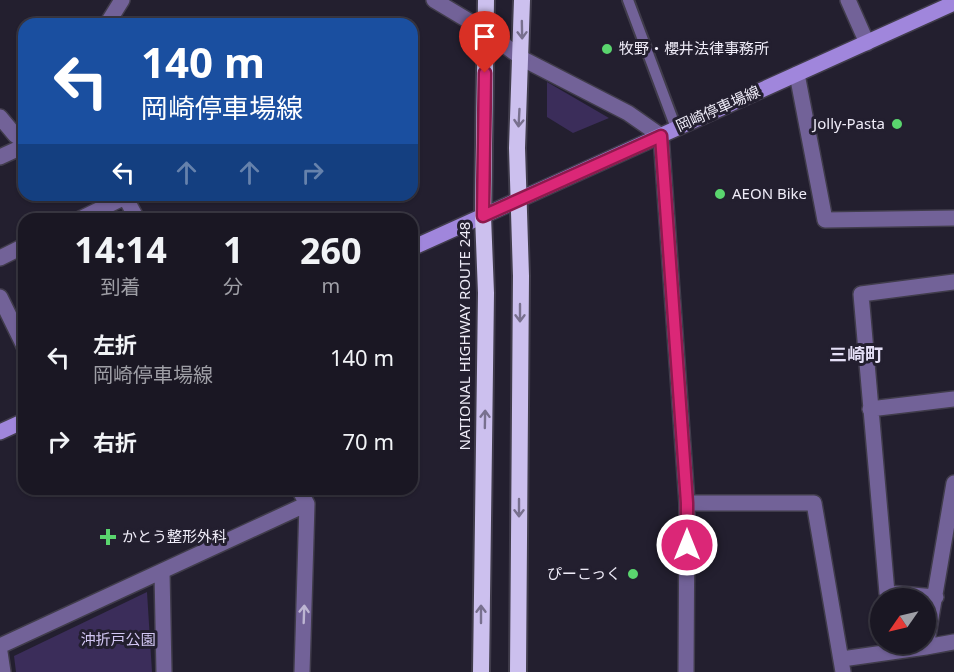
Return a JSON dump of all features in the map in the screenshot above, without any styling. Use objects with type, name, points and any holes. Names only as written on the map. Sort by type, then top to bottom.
[{"type":"highway","name":"NATIONAL HIGHWAY ROUTE 248","points":[[482,672],[486,304],[483,216],[486,159],[484,30],[486,0]]},
{"type":"highway","points":[[518,672],[521,276],[518,148],[522,0]]},
{"type":"main road","name":"岡崎停車場線","points":[[418,245],[954,3]]},
{"type":"main road","points":[[0,432],[18,424]]},
{"type":"street","points":[[111,18],[122,0]]},
{"type":"street","points":[[434,0],[484,30],[522,60],[628,113],[661,136],[687,503],[686,672]]},
{"type":"street","points":[[848,0],[867,43]]},
{"type":"street","points":[[797,74],[825,220],[954,218]]},
{"type":"street","points":[[0,117],[18,137]]},
{"type":"street","points":[[0,157],[18,149]]},
{"type":"street","points":[[92,213],[115,201]]},
{"type":"street","points":[[0,258],[18,249]]},
{"type":"street","points":[[887,588],[861,294],[954,282]]},
{"type":"street","points":[[0,297],[18,334]]},
{"type":"street","points":[[870,409],[954,399]]},
{"type":"street","points":[[936,597],[954,483]]},
{"type":"street","points":[[302,495],[307,504],[302,672]]},
{"type":"street","points":[[687,503],[814,503],[843,665],[891,654]]},
{"type":"street","points":[[0,646],[307,504]]},
{"type":"street","points":[[162,572],[164,672]]},
{"type":"street","points":[[936,645],[954,642]]},
{"type":"street","points":[[0,652],[3,672]]},
{"type":"lane","points":[[628,0],[676,128]]},
{"type":"green space","points":[[547,82],[609,118],[573,133],[547,117]]},
{"type":"green space","name":"沖折戸公園","points":[[147,592],[152,672],[16,672],[14,656]]},
{"type":"place","name":"牧野・櫻井法律事務所","points":[[607,49]]},
{"type":"place","name":"Jolly-Pasta","points":[[897,124]]},
{"type":"place","name":"AEON Bike","points":[[720,194]]},
{"type":"place","name":"かとう整形外科","points":[[108,537]]},
{"type":"place","name":"ぴーこっく","points":[[633,574]]},
{"type":"district","name":"三崎町","points":[[856,355]]},
{"type":"route","points":[[485,73],[486,159],[483,216],[661,136],[687,503],[687,545]]}]
